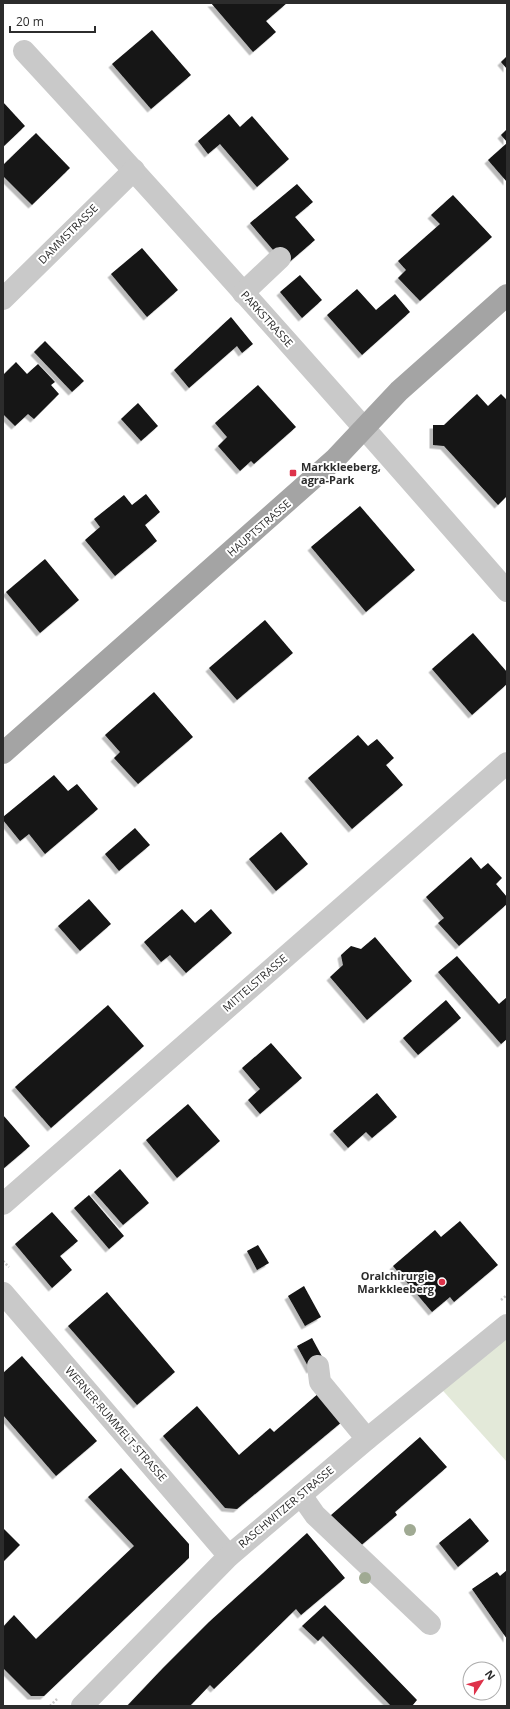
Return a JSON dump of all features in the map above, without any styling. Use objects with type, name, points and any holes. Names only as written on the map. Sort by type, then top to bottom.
[{"type":"main road","name":"HAUPTSTRASSE","points":[[3,753],[325,469],[365,429],[399,391],[507,295]]},
{"type":"street","name":"PARKSTRASSE","points":[[24,50],[134,170],[507,591]]},
{"type":"street","name":"DAMMSTRASSE","points":[[3,299],[134,170]]},
{"type":"street","points":[[243,293],[280,258]]},
{"type":"street","name":"MITTELSTRASSE","points":[[3,1204],[507,763]]},
{"type":"street","name":"WERNER-RUMMELT-STRASSE","points":[[3,1293],[229,1556]]},
{"type":"street","name":"RASCHWITZER STRASSE","points":[[82,1706],[229,1556],[367,1439],[507,1326]]},
{"type":"street","points":[[318,1366],[320,1382],[367,1439]]},
{"type":"street","points":[[301,1495],[315,1515],[430,1624]]},
{"type":"green space","points":[[507,1325],[507,1462],[436,1383]]},
{"type":"building","points":[[211,3],[287,3],[266,21],[276,32],[253,52]]},
{"type":"building","points":[[152,30],[191,75],[151,109],[112,64]]},
{"type":"building","points":[[507,56],[507,69],[501,62]]},
{"type":"building","points":[[3,102],[25,126],[3,147]]},
{"type":"building","points":[[229,114],[240,127],[252,116],[289,159],[257,187],[220,144],[208,154],[198,141]]},
{"type":"building","points":[[507,129],[507,142],[501,135]]},
{"type":"building","points":[[36,133],[70,168],[32,205],[3,176],[3,165]]},
{"type":"building","points":[[507,143],[507,182],[488,160]]},
{"type":"building","points":[[297,184],[313,202],[295,217],[315,240],[286,265],[250,223]]},
{"type":"building","points":[[453,195],[492,237],[420,301],[398,278],[406,270],[398,261],[440,224],[431,215]]},
{"type":"building","points":[[142,248],[178,290],[147,317],[111,274]]},
{"type":"building","points":[[300,275],[322,300],[302,318],[280,292]]},
{"type":"building","points":[[357,289],[376,310],[395,294],[410,312],[362,355],[327,315]]},
{"type":"building","points":[[231,317],[253,344],[242,353],[237,346],[189,388],[174,370]]},
{"type":"building","points":[[45,341],[84,381],[72,392],[34,352]]},
{"type":"building","points":[[16,362],[27,374],[38,364],[55,382],[51,385],[59,394],[34,419],[28,414],[15,426],[3,414],[3,375]]},
{"type":"building","points":[[258,385],[296,427],[254,464],[251,461],[240,471],[218,446],[227,437],[215,423]]},
{"type":"building","points":[[477,394],[488,406],[501,394],[507,400],[507,496],[498,505],[444,446],[433,445],[433,425],[444,425]]},
{"type":"building","points":[[138,403],[158,426],[141,441],[121,419]]},
{"type":"building","points":[[146,494],[160,512],[145,525],[157,541],[115,576],[85,540],[100,527],[94,519],[124,495],[132,505]]},
{"type":"building","points":[[360,506],[415,570],[366,612],[311,547]]},
{"type":"building","points":[[45,559],[79,600],[40,633],[6,592]]},
{"type":"building","points":[[265,620],[293,653],[237,700],[209,668]]},
{"type":"building","points":[[473,633],[507,672],[507,684],[472,715],[432,669]]},
{"type":"building","points":[[154,692],[193,737],[138,784],[114,758],[120,752],[105,735]]},
{"type":"building","points":[[358,735],[368,746],[377,739],[394,758],[386,765],[403,785],[352,829],[308,778]]},
{"type":"building","points":[[54,775],[68,791],[77,784],[98,809],[45,854],[29,834],[20,841],[3,820],[3,817]]},
{"type":"building","points":[[135,828],[150,845],[119,871],[105,854]]},
{"type":"building","points":[[281,832],[308,864],[276,891],[249,859]]},
{"type":"building","points":[[471,857],[481,869],[488,863],[502,878],[496,884],[507,897],[507,904],[459,946],[438,923],[444,918],[426,897]]},
{"type":"building","points":[[89,899],[111,924],[80,951],[58,926]]},
{"type":"building","points":[[182,909],[195,923],[211,909],[232,933],[186,973],[170,955],[161,962],[144,942]]},
{"type":"building","points":[[375,937],[412,981],[367,1020],[330,977],[343,965],[341,955],[351,946],[361,949]]},
{"type":"building","points":[[457,956],[499,1004],[507,997],[507,1039],[501,1044],[438,972]]},
{"type":"building","points":[[446,1000],[461,1018],[418,1055],[403,1038]]},
{"type":"building","points":[[108,1005],[144,1046],[51,1128],[15,1087]]},
{"type":"building","points":[[271,1043],[302,1078],[260,1114],[248,1100],[260,1089],[242,1068]]},
{"type":"building","points":[[377,1093],[397,1117],[372,1138],[366,1132],[348,1148],[333,1131]]},
{"type":"building","points":[[188,1104],[220,1141],[177,1178],[146,1140]]},
{"type":"building","points":[[3,1115],[30,1146],[3,1169]]},
{"type":"building","points":[[120,1169],[149,1203],[123,1225],[94,1192]]},
{"type":"building","points":[[89,1195],[124,1236],[109,1249],[74,1208]]},
{"type":"building","points":[[52,1212],[78,1241],[60,1256],[72,1270],[52,1288],[15,1244]]},
{"type":"building","name":"Oralchirurgie Markkleeberg","points":[[460,1221],[498,1265],[454,1302],[450,1297],[432,1312],[393,1266],[435,1230],[441,1237]]},
{"type":"building","points":[[258,1245],[269,1263],[257,1270],[247,1251]]},
{"type":"building","points":[[304,1286],[321,1317],[305,1326],[288,1296]]},
{"type":"building","points":[[107,1292],[175,1372],[137,1405],[68,1326]]},
{"type":"building","points":[[312,1338],[325,1362],[310,1370],[297,1346]]},
{"type":"building","points":[[22,1356],[97,1441],[56,1476],[3,1415],[3,1373]]},
{"type":"building","points":[[319,1393],[343,1421],[237,1509],[225,1508],[163,1436],[197,1406],[239,1455],[270,1428],[274,1432]]},
{"type":"building","points":[[420,1437],[447,1467],[395,1512],[397,1515],[358,1548],[330,1516]]},
{"type":"building","points":[[121,1468],[189,1544],[189,1558],[44,1696],[31,1696],[3,1668],[3,1627],[14,1615],[36,1639],[134,1546],[88,1497]]},
{"type":"building","points":[[470,1518],[489,1541],[458,1567],[439,1543]]},
{"type":"building","points":[[3,1528],[20,1545],[3,1562]]},
{"type":"building","points":[[307,1533],[345,1578],[301,1615],[296,1609],[214,1689],[210,1685],[190,1706],[127,1706],[209,1622]]},
{"type":"building","points":[[507,1570],[507,1639],[472,1589],[497,1572],[500,1576]]},
{"type":"building","points":[[325,1605],[417,1700],[412,1706],[391,1706],[323,1636],[318,1641],[302,1626]]},
{"type":"place","name":"Markkleeberg, agra-Park","points":[[293,473]]},
{"type":"place","name":"Oralchirurgie Markkleeberg","points":[[442,1282]]}]
